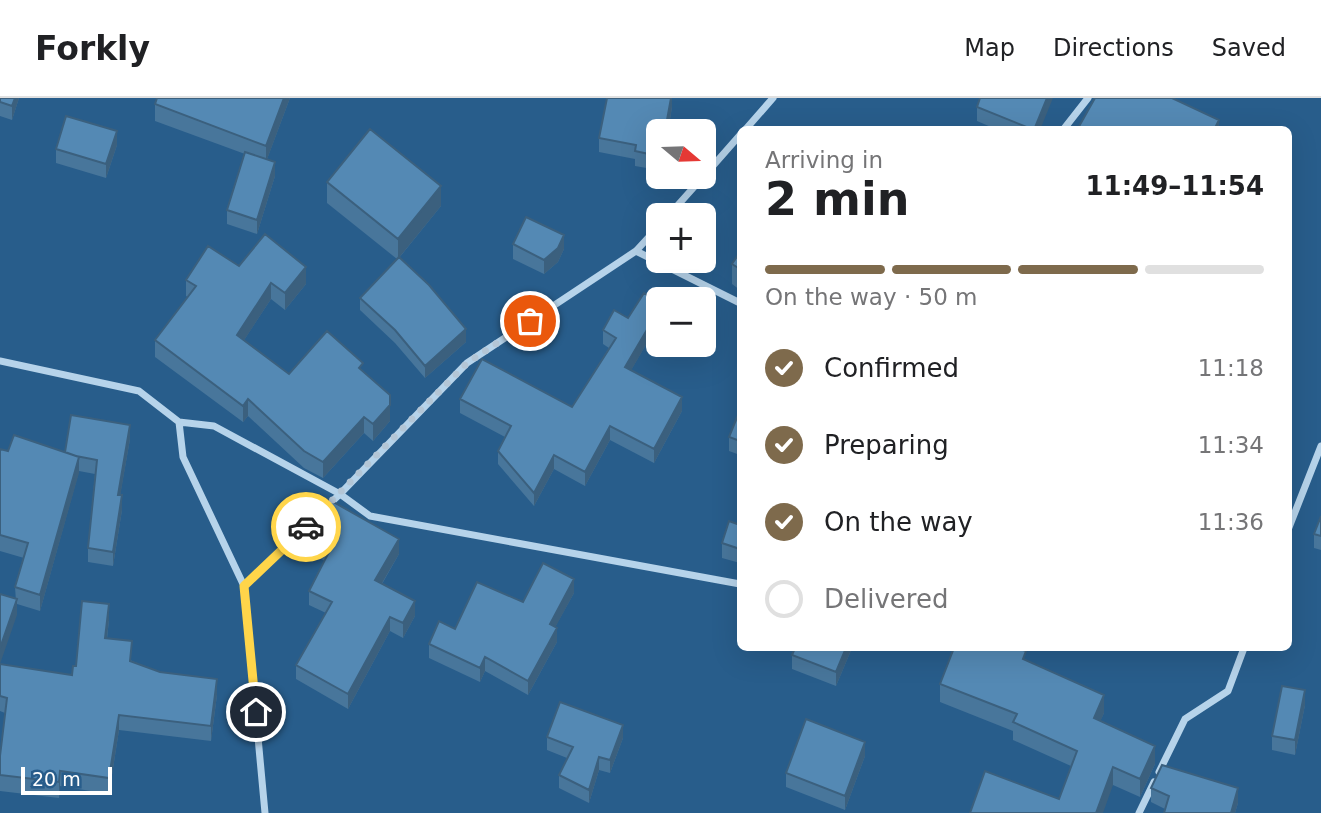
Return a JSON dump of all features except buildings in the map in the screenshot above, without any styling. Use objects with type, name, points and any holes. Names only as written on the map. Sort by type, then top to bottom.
[{"type":"street","points":[[748,126],[773,98]]},
{"type":"street","points":[[1066,126],[1088,98]]},
{"type":"street","points":[[716,162],[737,138]]},
{"type":"street","points":[[679,203],[692,189]]},
{"type":"street","points":[[244,586],[340,494],[467,363],[636,251],[646,240]]},
{"type":"street","points":[[636,251],[737,302]]},
{"type":"street","points":[[0,361],[139,391],[179,422],[214,426],[340,494],[370,516],[737,583]]},
{"type":"street","points":[[179,422],[183,457],[244,586],[265,813]]},
{"type":"street","points":[[1292,520],[1321,446]]},
{"type":"street","points":[[1139,813],[1185,719],[1228,691],[1243,651]]},
{"type":"way so far","points":[[306,527],[467,363],[530,321]]},
{"type":"route","points":[[256,712],[244,586],[306,527]]}]
